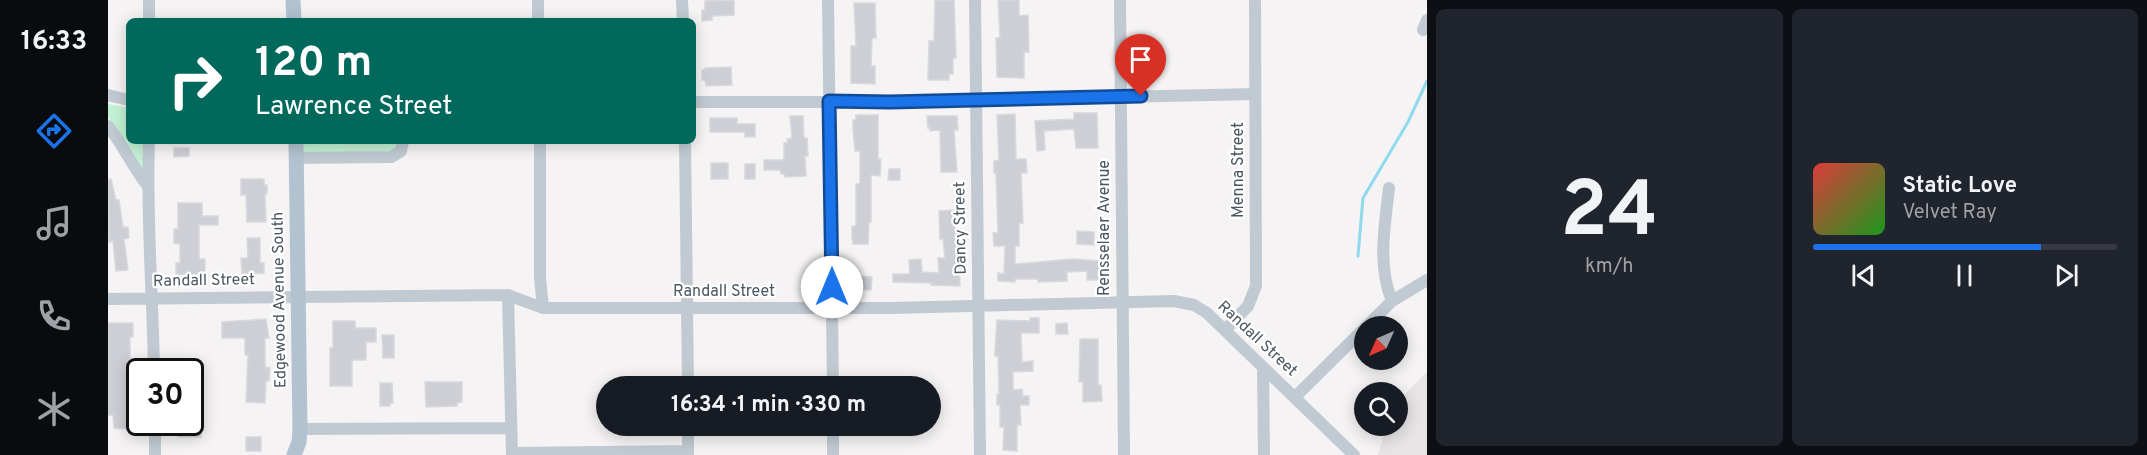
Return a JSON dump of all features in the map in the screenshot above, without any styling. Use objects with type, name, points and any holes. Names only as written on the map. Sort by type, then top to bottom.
[{"type":"main road","points":[[293,0],[294,18]]},
{"type":"main road","name":"Edgewood Avenue South","points":[[295,147],[300,445]]},
{"type":"street","points":[[149,0],[149,18]]},
{"type":"street","points":[[538,0],[538,18]]},
{"type":"street","points":[[682,0],[683,18]]},
{"type":"street","points":[[828,0],[833,376]]},
{"type":"street","name":"Dancy Street","points":[[975,0],[980,455]]},
{"type":"street","name":"Rensselaer Avenue","points":[[1120,0],[1124,455]]},
{"type":"street","name":"Menna Street","points":[[1226,329],[1248,306],[1256,286],[1255,0]]},
{"type":"street","points":[[696,102],[1255,94]]},
{"type":"street","points":[[108,95],[126,99]]},
{"type":"street","points":[[108,126],[123,144],[147,185]]},
{"type":"street","points":[[149,144],[147,185],[154,358]]},
{"type":"street","points":[[295,147],[392,157],[401,151],[402,144]]},
{"type":"street","points":[[540,144],[540,278],[543,308]]},
{"type":"street","points":[[685,144],[688,376]]},
{"type":"street","points":[[1389,188],[1383,266],[1385,285],[1392,301]]},
{"type":"street","points":[[1295,397],[1392,301],[1427,280]]},
{"type":"street","points":[[508,295],[512,454],[688,453],[688,436]]},
{"type":"street","name":"Randall Street","points":[[108,299],[508,295],[543,308],[688,309],[1174,301],[1194,305],[1226,329],[1354,455]]},
{"type":"street","points":[[1263,367],[1264,455]]},
{"type":"street","points":[[300,445],[511,428]]},
{"type":"street","points":[[155,436],[155,455]]},
{"type":"street","points":[[833,436],[833,455]]},
{"type":"shaded area","points":[[1427,372],[1427,455],[1378,455],[1383,436],[1408,436],[1408,391]]},
{"type":"green space","points":[[108,104],[126,107],[126,144],[108,117]]},
{"type":"green space","points":[[126,144],[144,144],[144,171]]},
{"type":"green space","points":[[302,144],[397,144],[397,151],[302,153]]},
{"type":"building","points":[[734,0],[734,15],[712,16],[712,20],[702,21],[705,1]]},
{"type":"building","points":[[935,0],[954,0],[956,58],[953,58],[953,74],[949,74],[949,80],[928,80],[929,41],[934,41]]},
{"type":"building","points":[[998,0],[1019,0],[1019,16],[1028,15],[1029,52],[1024,52],[1024,78],[997,77],[996,38],[1000,38]]},
{"type":"building","points":[[854,3],[875,3],[876,38],[872,38],[871,66],[875,66],[875,84],[851,83],[851,46],[856,46]]},
{"type":"building","points":[[731,67],[732,85],[706,86],[705,80],[702,80],[702,70],[705,68]]},
{"type":"building","points":[[1074,113],[1097,113],[1098,148],[1076,148],[1074,129],[1044,131],[1045,150],[1037,151],[1035,121],[1074,119]]},
{"type":"building","points":[[1015,114],[1016,159],[1026,159],[1027,173],[1021,173],[1023,223],[1019,223],[1019,246],[1015,246],[1015,264],[1073,259],[1100,261],[1102,280],[1087,280],[1087,271],[1067,272],[1067,281],[1038,282],[1038,279],[1015,279],[1015,282],[998,281],[998,273],[1004,274],[1005,246],[994,246],[993,233],[998,233],[996,173],[994,173],[994,161],[999,160],[997,115]]},
{"type":"building","points":[[856,115],[878,115],[880,176],[871,175],[871,222],[869,222],[868,244],[853,244],[852,240],[852,226],[856,226],[856,184],[860,184],[860,151],[855,151],[853,129],[853,120],[856,120]]},
{"type":"building","points":[[790,116],[803,116],[808,156],[805,156],[806,176],[785,177],[780,170],[764,170],[764,160],[784,160],[784,143],[788,142],[787,139],[792,138]]},
{"type":"building","points":[[927,116],[957,116],[958,130],[954,130],[957,172],[941,172],[940,130],[930,131]]},
{"type":"building","points":[[710,118],[737,118],[737,124],[755,124],[755,137],[745,137],[745,132],[710,132]]},
{"type":"building","points":[[174,148],[189,148],[189,156],[174,157]]},
{"type":"building","points":[[711,163],[728,163],[728,179],[711,179]]},
{"type":"building","points":[[745,164],[755,164],[755,179],[745,179]]},
{"type":"building","points":[[889,169],[900,169],[900,180],[888,180]]},
{"type":"building","points":[[111,179],[116,200],[119,200],[123,227],[128,227],[129,238],[124,239],[128,270],[116,271],[113,241],[109,242],[108,180]]},
{"type":"building","points":[[241,179],[264,179],[264,185],[267,185],[266,222],[247,222],[246,195],[241,195]]},
{"type":"building","points":[[178,203],[202,203],[202,216],[218,216],[218,225],[199,225],[199,259],[205,259],[205,275],[176,274],[176,263],[180,263],[180,244],[174,243],[174,229],[178,229]]},
{"type":"building","points":[[954,210],[955,230],[958,230],[960,286],[893,282],[893,274],[910,274],[909,260],[921,259],[922,272],[939,273],[938,258],[945,258],[943,239],[940,239],[939,211]]},
{"type":"building","points":[[1077,231],[1094,232],[1094,245],[1077,244]]},
{"type":"building","points":[[247,238],[260,238],[260,263],[264,263],[264,273],[242,274],[241,258],[248,258]]},
{"type":"building","points":[[856,276],[872,277],[871,290],[856,289]]},
{"type":"building","points":[[1030,318],[1039,318],[1039,333],[1021,333],[1022,362],[1033,361],[1033,371],[1013,372],[1013,390],[1022,389],[1023,396],[1029,396],[1029,405],[1020,405],[1021,425],[1017,425],[1017,451],[1003,450],[1004,427],[1000,427],[1000,405],[997,405],[998,356],[995,356],[997,320],[1030,321]]},
{"type":"building","points":[[266,319],[269,338],[265,338],[265,367],[270,368],[269,381],[266,381],[265,403],[246,402],[248,355],[245,355],[245,338],[222,338],[222,322]]},
{"type":"building","points":[[333,321],[355,321],[355,328],[376,328],[376,342],[366,342],[366,360],[352,360],[352,386],[330,386]]},
{"type":"building","points":[[108,323],[133,323],[130,358],[126,358],[126,429],[114,428],[113,415],[108,415]]},
{"type":"building","points":[[1067,323],[1068,334],[1056,334],[1056,324]]},
{"type":"building","points":[[382,335],[394,335],[394,358],[383,358]]},
{"type":"building","points":[[1080,339],[1098,339],[1098,385],[1101,385],[1102,401],[1083,402],[1083,382],[1079,382]]},
{"type":"building","points":[[425,382],[462,382],[462,402],[457,403],[457,406],[426,407]]},
{"type":"building","points":[[380,383],[392,383],[393,403],[390,403],[390,406],[380,406]]},
{"type":"building","points":[[178,436],[201,436],[201,437]]},
{"type":"building","points":[[246,437],[261,437],[261,451],[246,451]]},
{"type":"waterway","points":[[1358,256],[1363,198],[1408,122],[1427,81]]},
{"type":"route","points":[[832,287],[829,101],[890,102],[1141,96]]}]
